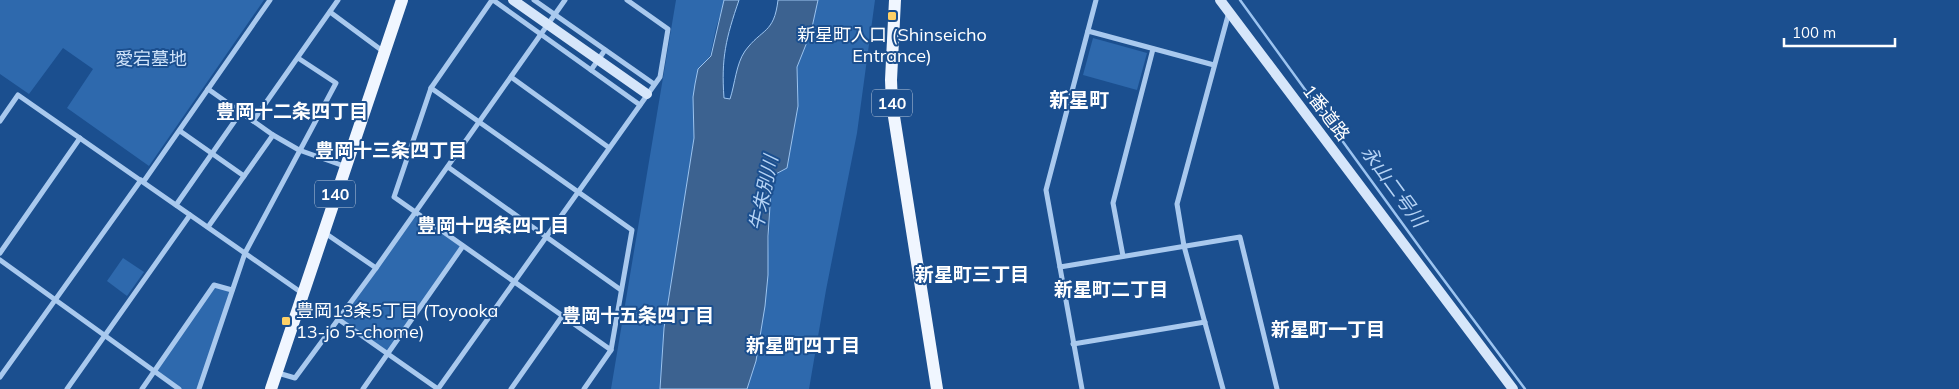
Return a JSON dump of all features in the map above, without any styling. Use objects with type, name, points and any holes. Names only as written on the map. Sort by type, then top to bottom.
[{"type":"main road","name":"140","points":[[271,389],[402,0]]},
{"type":"main road","name":"140","points":[[895,0],[891,80],[894,119],[937,389]]},
{"type":"street","points":[[0,377],[142,180],[180,131],[270,0]]},
{"type":"street","points":[[253,121],[338,0]]},
{"type":"street","points":[[611,350],[394,197],[432,88],[493,0],[640,105]]},
{"type":"street","points":[[513,0],[647,94]]},
{"type":"street","points":[[534,0],[654,84]]},
{"type":"street","points":[[276,372],[295,378],[376,268],[565,0]]},
{"type":"street","points":[[338,319],[438,389],[608,147],[660,77],[668,29],[627,0]]},
{"type":"street","points":[[1082,389],[1046,190],[1096,0]]},
{"type":"street","name":"1番道路","points":[[1220,0],[1513,389]]},
{"type":"street","points":[[1223,389],[1184,246],[1178,204],[1229,11]]},
{"type":"street","points":[[330,12],[384,52]]},
{"type":"street","points":[[1088,32],[1214,65]]},
{"type":"street","points":[[1123,256],[1113,203],[1153,49]]},
{"type":"street","points":[[591,70],[604,50]]},
{"type":"street","points":[[199,389],[245,253],[336,83],[298,58]]},
{"type":"street","points":[[511,77],[608,147]]},
{"type":"street","points":[[432,88],[632,230],[611,350],[584,389]]},
{"type":"street","points":[[208,89],[253,121],[299,150],[345,167]]},
{"type":"street","points":[[0,121],[18,95],[142,180],[302,294]]},
{"type":"street","points":[[176,205],[241,112]]},
{"type":"street","points":[[180,131],[244,176]]},
{"type":"street","points":[[208,227],[273,134]]},
{"type":"street","points":[[0,253],[80,138]]},
{"type":"street","points":[[448,167],[621,290]]},
{"type":"street","points":[[67,389],[190,214]]},
{"type":"street","points":[[323,232],[376,268]]},
{"type":"street","points":[[1060,267],[1240,237],[1277,389]]},
{"type":"street","points":[[363,389],[463,246]]},
{"type":"street","points":[[0,260],[179,389]]},
{"type":"street","points":[[142,389],[214,285],[232,290]]},
{"type":"street","points":[[511,389],[563,315]]},
{"type":"street","points":[[1073,344],[1205,322]]},
{"type":"green space","name":"愛宕墓地","points":[[0,0],[264,0],[149,166],[67,108],[93,69],[63,48],[29,94],[0,74]]},
{"type":"green space","points":[[676,0],[724,0],[724,3],[710,56],[705,62],[693,97],[694,138],[664,328],[660,389],[611,389]]},
{"type":"green space","points":[[818,0],[875,0],[857,133],[826,290],[809,389],[747,389],[760,337],[764,310],[772,176],[787,168],[798,106],[797,67],[811,32]]},
{"type":"green space","points":[[1093,38],[1147,53],[1137,90],[1083,75]]},
{"type":"green space","points":[[415,212],[463,246],[388,354],[338,319]]},
{"type":"green space","points":[[123,258],[144,272],[127,296],[107,281]]},
{"type":"green space","points":[[214,285],[232,290],[199,389],[179,389],[155,371]]},
{"type":"water","name":"牛朱別川","points":[[724,0],[739,0],[728,37],[724,59],[724,98],[730,99],[742,56],[774,19],[778,0],[818,0],[811,32],[797,67],[798,106],[787,168],[772,176],[765,306],[756,361],[747,389],[660,389],[664,328],[694,138],[693,97],[695,84],[698,69],[711,56]]},
{"type":"waterway","name":"永山二号川","points":[[1240,0],[1525,389]]},
{"type":"place","name":"新星町入口 (Shinseicho Entrance)","points":[[892,16]]},
{"type":"place","name":"豊岡13条5丁目 (Toyooka 13-jo 5-chome)","points":[[286,321]]},
{"type":"district","name":"新星町","points":[[1079,100]]},
{"type":"district","name":"豊岡十二条四丁目","points":[[292,111]]},
{"type":"district","name":"豊岡十三条四丁目","points":[[391,150]]},
{"type":"district","name":"豊岡十四条四丁目","points":[[493,225]]},
{"type":"district","name":"新星町三丁目","points":[[972,274]]},
{"type":"district","name":"新星町二丁目","points":[[1111,289]]},
{"type":"district","name":"豊岡十五条四丁目","points":[[638,315]]},
{"type":"district","name":"新星町一丁目","points":[[1328,329]]},
{"type":"district","name":"新星町四丁目","points":[[803,345]]}]
